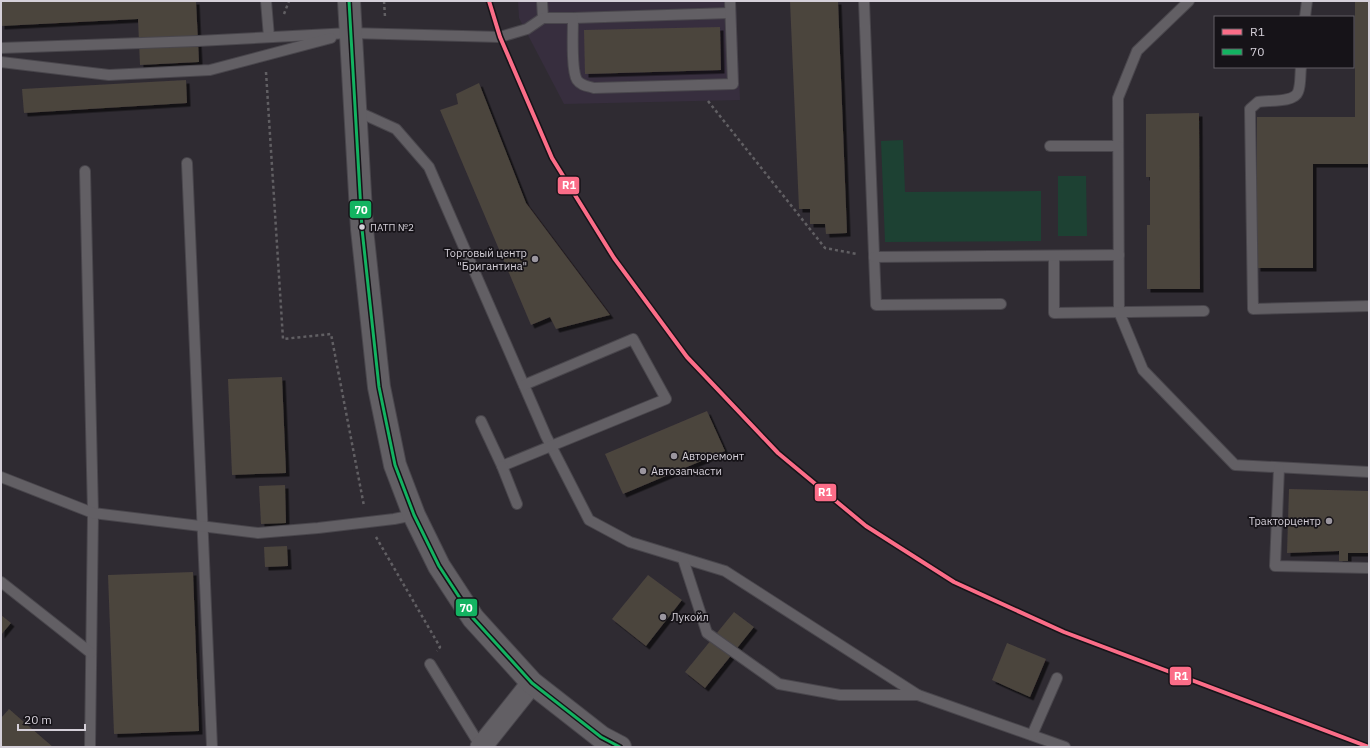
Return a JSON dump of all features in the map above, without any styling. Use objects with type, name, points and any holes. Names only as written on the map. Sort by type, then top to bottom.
[{"type":"main road","points":[[348,1],[362,228],[379,387],[395,465],[414,515],[439,566],[473,618],[532,683],[601,738],[620,747]]},
{"type":"street","points":[[481,747],[532,683]]},
{"type":"lane","points":[[266,1],[273,37]]},
{"type":"lane","points":[[542,1],[543,18]]},
{"type":"lane","points":[[573,18],[574,71],[577,80],[584,86],[594,88],[733,84],[730,1]]},
{"type":"lane","points":[[864,1],[876,305],[1001,304]]},
{"type":"lane","points":[[1189,1],[1137,51],[1118,98],[1119,312],[1143,370],[1235,465],[1369,472]]},
{"type":"lane","points":[[1305,16],[1307,1]]},
{"type":"lane","points":[[1,48],[350,33],[500,37],[527,29],[543,18],[730,13]]},
{"type":"lane","points":[[1,62],[109,75],[210,70],[350,33]]},
{"type":"lane","points":[[1301,68],[1298,92],[1294,98],[1258,102],[1250,109],[1253,309],[1369,306]]},
{"type":"lane","points":[[354,110],[396,129],[429,167],[524,385],[552,446],[589,520],[630,542],[726,571],[918,695],[1065,747]]},
{"type":"lane","points":[[1050,146],[1118,146]]},
{"type":"lane","points":[[187,163],[212,747]]},
{"type":"lane","points":[[85,171],[93,513],[90,747]]},
{"type":"lane","points":[[874,257],[1119,255]]},
{"type":"lane","points":[[1054,256],[1054,313],[1204,312]]},
{"type":"lane","points":[[502,466],[666,399],[633,339],[524,385]]},
{"type":"lane","points":[[481,421],[502,466],[517,504]]},
{"type":"lane","points":[[1279,468],[1274,566],[1369,568]]},
{"type":"lane","points":[[1,477],[93,513],[258,533],[318,528],[414,515]]},
{"type":"lane","points":[[683,559],[707,633],[779,684],[840,695],[918,695]]},
{"type":"lane","points":[[1,582],[91,653]]},
{"type":"lane","points":[[430,664],[481,747]]},
{"type":"lane","points":[[1032,735],[1057,678]]},
{"type":"path","points":[[273,37],[289,1]]},
{"type":"path","points":[[271,54],[266,69],[284,339],[331,334],[368,522],[440,647],[430,664]]},
{"type":"path","points":[[695,85],[825,248],[874,257]]},
{"type":"shaded area","points":[[518,1],[736,1],[740,100],[564,104],[519,18]]},
{"type":"green space","points":[[903,140],[905,192],[1041,191],[1041,241],[885,242],[881,141]]},
{"type":"green space","points":[[1058,176],[1086,176],[1087,236],[1058,236]]},
{"type":"building","points":[[1,1],[196,1],[199,62],[140,65],[138,19],[1,26]]},
{"type":"building","points":[[790,1],[838,1],[847,233],[826,234],[825,224],[810,224],[810,209],[799,209]]},
{"type":"building","points":[[1355,1],[1369,1],[1369,164],[1313,164],[1313,268],[1257,268],[1257,117],[1355,117]]},
{"type":"building","points":[[720,27],[721,70],[585,74],[584,30]]},
{"type":"building","points":[[186,80],[187,103],[24,113],[22,89]]},
{"type":"building","name":"Торговый центр \"Бригантина\"","points":[[479,83],[526,203],[610,315],[556,329],[550,317],[531,325],[440,110],[458,104],[456,94]]},
{"type":"building","points":[[1199,113],[1200,289],[1147,289],[1147,225],[1150,225],[1150,177],[1146,177],[1146,114]]},
{"type":"building","points":[[282,377],[286,473],[232,475],[228,379]]},
{"type":"building","points":[[707,411],[725,451],[623,494],[605,454]]},
{"type":"building","points":[[285,485],[286,523],[261,524],[259,486]]},
{"type":"building","name":"Тракторцентр","points":[[1289,489],[1369,491],[1369,553],[1348,553],[1348,561],[1339,561],[1339,551],[1287,553]]},
{"type":"building","points":[[287,546],[288,566],[265,567],[264,547]]},
{"type":"building","points":[[193,572],[199,731],[114,734],[108,575]]},
{"type":"building","points":[[648,575],[682,600],[646,646],[612,619]]},
{"type":"building","points":[[734,612],[754,627],[705,688],[685,672]]},
{"type":"building","points":[[1,615],[11,623],[1,635]]},
{"type":"building","points":[[1007,643],[1046,659],[1030,697],[992,680]]},
{"type":"building","points":[[9,709],[53,747],[1,747],[1,718]]},
{"type":"transit line","name":"70","points":[[349,1],[362,229],[379,387],[395,465],[414,515],[439,566],[473,618],[532,683],[601,737],[620,747]]},
{"type":"transit line","name":"R1","points":[[489,1],[500,37],[552,158],[614,258],[687,357],[778,453],[866,526],[954,582],[1064,632],[1369,747]]},
{"type":"place","name":"ПАТП №2","points":[[362,227]]},
{"type":"place","name":"Торговый центр \"Бригантина\"","points":[[535,259]]},
{"type":"place","name":"Авторемонт","points":[[674,456]]},
{"type":"place","name":"Автозапчасти","points":[[643,471]]},
{"type":"place","name":"Тракторцентр","points":[[1329,521]]},
{"type":"place","name":"Лукойл","points":[[663,617]]}]
